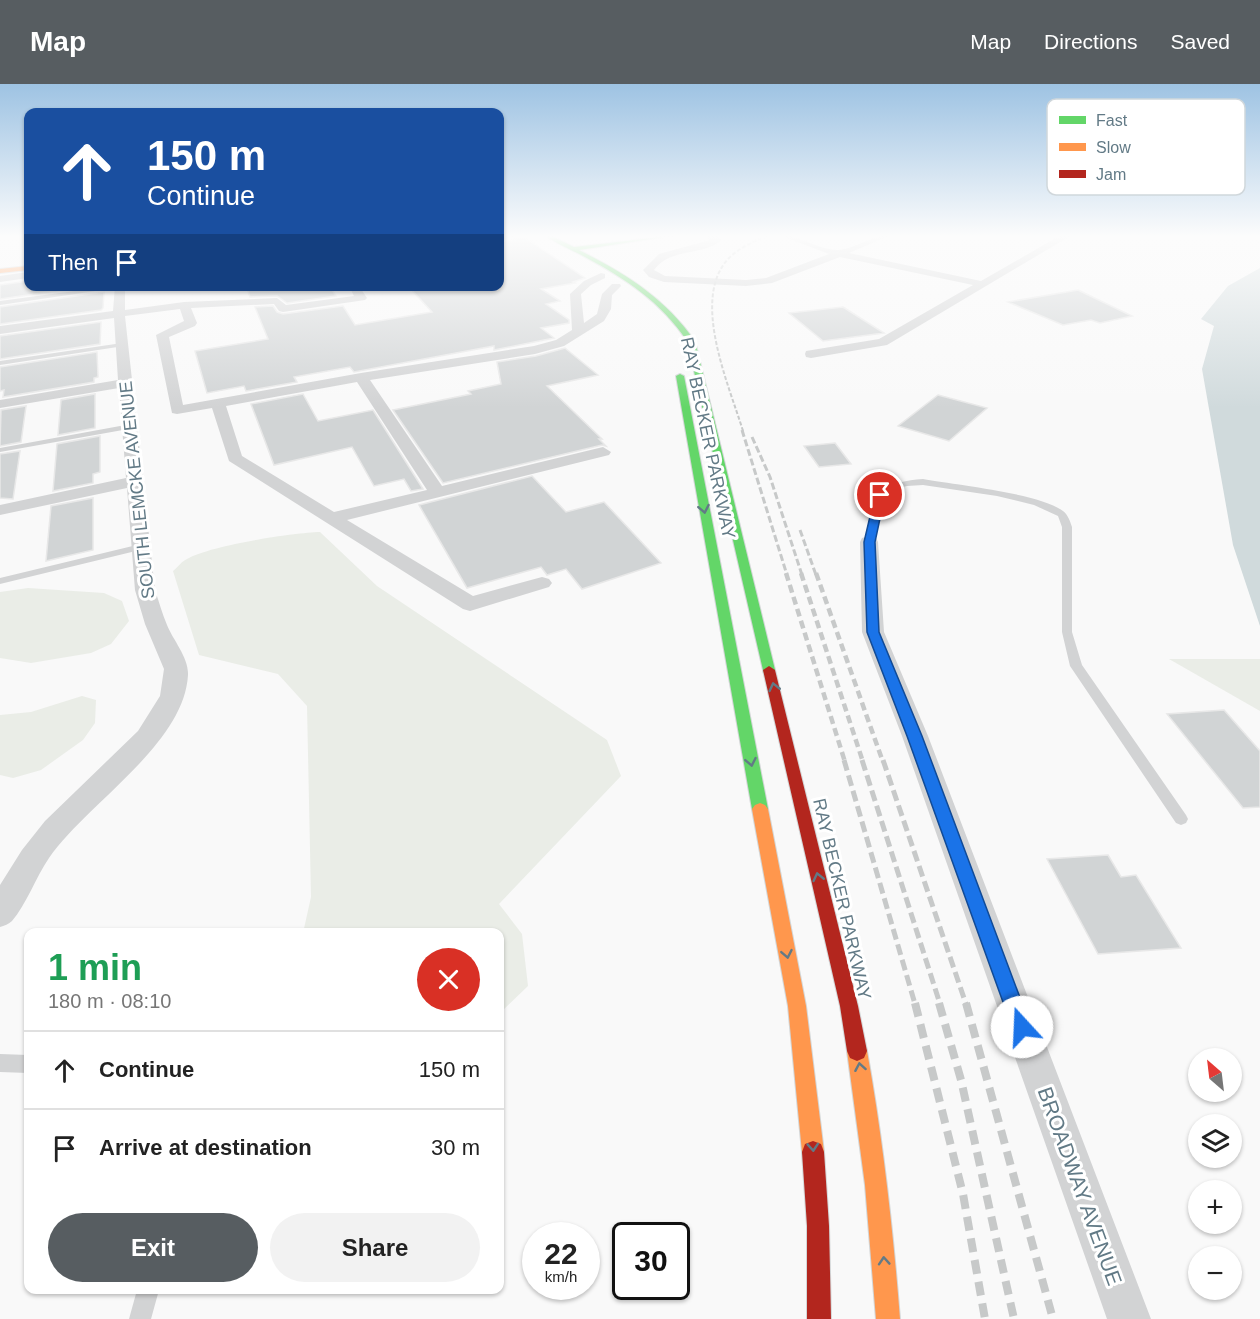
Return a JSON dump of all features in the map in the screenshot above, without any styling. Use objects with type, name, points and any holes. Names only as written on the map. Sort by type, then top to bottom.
[{"type":"main road","name":"RAY BECKER PARKWAY","points":[[625,293],[651,310],[670,335]]},
{"type":"main road","name":"RAY BECKER PARKWAY","points":[[644,293],[676,317],[692,341],[849,1006],[869,1120],[882,1236],[888,1319]]},
{"type":"main road","name":"RAY BECKER PARKWAY","points":[[677,362],[797,1006],[811,1116],[818,1226],[819,1319]]},
{"type":"street","name":"SOUTH LEMCKE AVENUE","points":[[0,913],[23,873],[54,831],[142,744],[165,714],[176,687],[177,671],[159,632],[145,590],[133,482],[131,426],[119,313],[120,293]]},
{"type":"street","points":[[0,330],[184,305],[277,301],[283,309],[361,298],[358,293]]},
{"type":"street","points":[[576,293],[573,301],[579,324],[578,331]]},
{"type":"street","points":[[184,305],[191,323],[162,335],[177,410],[361,377],[535,350],[560,343],[578,331],[600,321],[606,309],[608,293]]},
{"type":"street","points":[[811,354],[883,342],[963,293]]},
{"type":"street","points":[[361,377],[437,492]]},
{"type":"street","points":[[0,404],[126,383]]},
{"type":"street","points":[[218,403],[235,458],[470,604],[542,583]]},
{"type":"street","points":[[331,518],[603,452]]},
{"type":"street","points":[[0,510],[133,482]]},
{"type":"street","name":"BROADWAY AVENUE","points":[[869,542],[873,632],[919,747],[1128,1319]]},
{"type":"lane","points":[[0,303],[78,293]]},
{"type":"lane","points":[[0,363],[122,345]]},
{"type":"lane","points":[[0,450],[131,426]]},
{"type":"lane","points":[[869,542],[880,495],[890,486],[906,483],[923,482],[1030,501],[1062,514],[1067,527],[1067,632],[1076,666],[1181,819]]},
{"type":"lane","points":[[0,581],[141,547]]},
{"type":"lane","points":[[0,1063],[24,1064]]},
{"type":"lane","points":[[140,1319],[147,1294]]},
{"type":"shaded area","points":[[1223,293],[1260,293],[1260,626],[1233,545],[1202,369],[1214,326],[1201,319]]},
{"type":"shaded area","points":[[320,532],[377,586],[607,740],[621,776],[499,904],[522,934],[528,986],[504,1009],[504,928],[304,928],[311,897],[307,706],[278,674],[199,655],[173,571],[185,560],[214,549]]},
{"type":"shaded area","points":[[28,588],[104,593],[122,601],[129,621],[111,644],[91,653],[31,663],[0,658],[0,592]]},
{"type":"shaded area","points":[[1169,659],[1260,659],[1260,711]]},
{"type":"shaded area","points":[[82,696],[96,700],[95,723],[83,740],[41,770],[13,778],[0,775],[0,715],[31,712]]},
{"type":"building","points":[[0,293],[45,293],[0,299]]},
{"type":"building","points":[[104,293],[101,310],[0,324],[0,307]]},
{"type":"building","points":[[248,293],[334,293],[336,296],[287,303],[277,296],[250,297]]},
{"type":"building","points":[[414,293],[547,293],[560,301],[546,304],[569,320],[569,323],[541,328],[554,338],[494,350],[494,346],[354,372],[350,367],[294,377],[297,382],[246,391],[244,386],[207,393],[195,351],[268,339],[255,307],[273,306],[277,312],[283,314],[343,306],[355,325],[432,312]]},
{"type":"building","points":[[1063,293],[1083,293],[1132,316],[1100,323],[1091,320],[1063,325],[1008,302]]},
{"type":"building","points":[[843,307],[884,333],[823,341],[789,313]]},
{"type":"building","points":[[101,322],[100,344],[0,359],[0,336]]},
{"type":"building","points":[[565,348],[598,375],[547,386],[602,439],[599,439],[606,446],[602,445],[443,483],[393,410],[471,394],[468,391],[501,384],[497,362],[536,356]]},
{"type":"building","points":[[97,352],[98,377],[94,378],[94,382],[3,397],[4,390],[0,391],[0,367]]},
{"type":"building","points":[[95,394],[95,428],[58,435],[61,400]]},
{"type":"building","points":[[303,394],[318,421],[373,410],[423,489],[411,491],[404,479],[374,486],[352,447],[274,465],[251,404]]},
{"type":"building","points":[[938,395],[987,408],[949,441],[898,426]]},
{"type":"building","points":[[26,406],[21,442],[0,446],[1,410]]},
{"type":"building","points":[[100,436],[100,472],[93,474],[93,483],[53,491],[57,444]]},
{"type":"building","points":[[835,443],[851,464],[819,467],[804,446]]},
{"type":"building","points":[[20,451],[13,499],[0,498],[0,454]]},
{"type":"building","points":[[532,476],[566,512],[604,502],[661,563],[582,589],[566,569],[547,575],[541,567],[467,588],[419,505]]},
{"type":"building","points":[[93,498],[93,550],[46,561],[51,506]]},
{"type":"building","points":[[1224,710],[1260,751],[1260,807],[1243,808],[1167,714]]},
{"type":"building","points":[[1108,855],[1121,877],[1136,875],[1181,948],[1098,954],[1047,859]]},
{"type":"railway","points":[[714,293],[713,318],[716,342],[743,431]]},
{"type":"railway","points":[[742,430],[787,575]]},
{"type":"railway","points":[[752,437],[770,477],[802,575]]},
{"type":"railway","points":[[800,530],[816,575]]},
{"type":"railway","points":[[786,573],[845,762]]},
{"type":"railway","points":[[801,573],[863,762]]},
{"type":"railway","points":[[816,573],[883,762]]},
{"type":"railway","points":[[844,760],[915,1004]]},
{"type":"railway","points":[[862,760],[940,1004]]},
{"type":"railway","points":[[883,760],[966,1004]]},
{"type":"railway","points":[[915,1003],[963,1194],[985,1319]]},
{"type":"railway","points":[[939,1003],[961,1080],[1014,1319]]},
{"type":"railway","points":[[966,1003],[1053,1319]]},
{"type":"traffic: fast","points":[[647,293],[678,322],[691,341],[769,670]]},
{"type":"traffic: fast","points":[[680,376],[760,809]]},
{"type":"traffic: slow","points":[[760,809],[797,1006],[813,1152]]},
{"type":"traffic: slow","points":[[857,1051],[876,1185],[888,1319]]},
{"type":"traffic: jam","points":[[769,670],[849,1006],[857,1051]]},
{"type":"traffic: jam","points":[[813,1152],[818,1226],[819,1319]]},
{"type":"route","points":[[880,495],[869,542],[873,632],[915,736],[1022,1027]]}]
